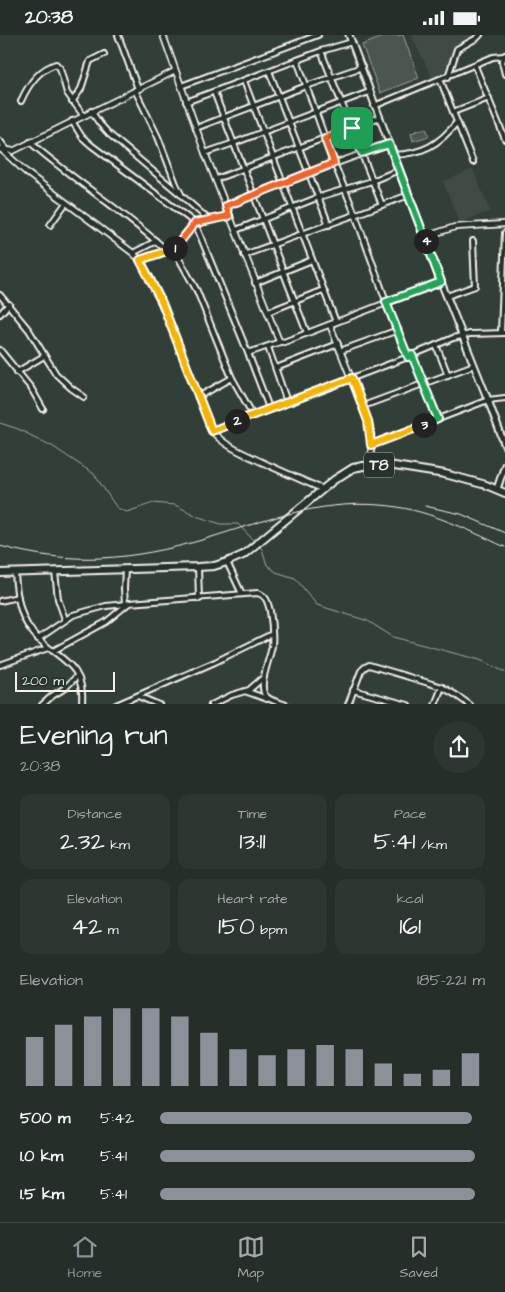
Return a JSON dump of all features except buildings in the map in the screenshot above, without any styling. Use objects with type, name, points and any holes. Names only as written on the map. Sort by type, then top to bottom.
[{"type":"highway","name":"T8","points":[[0,573],[198,567],[227,563],[250,551],[322,489],[347,471],[371,465],[388,465],[445,475],[486,485],[505,493]]},
{"type":"main road","points":[[349,35],[362,67],[374,106],[380,117],[441,282],[505,446]]},
{"type":"main road","points":[[497,489],[505,465]]},
{"type":"street","points":[[118,35],[137,89],[182,196]]},
{"type":"street","points":[[164,35],[205,153],[280,342]]},
{"type":"street","points":[[181,86],[318,35]]},
{"type":"street","points":[[448,77],[458,49],[480,35]]},
{"type":"street","points":[[186,102],[321,51],[352,42]]},
{"type":"street","points":[[321,51],[382,205]]},
{"type":"street","points":[[72,102],[81,89],[90,61],[104,54]]},
{"type":"street","points":[[374,106],[493,57],[504,56],[502,63],[505,74]]},
{"type":"street","points":[[297,60],[386,302],[424,383],[438,419]]},
{"type":"street","points":[[21,101],[32,81],[45,69],[56,64],[60,68],[64,87],[72,102],[83,115]]},
{"type":"street","points":[[475,66],[505,139]]},
{"type":"street","points":[[196,128],[362,67]]},
{"type":"street","points":[[3,149],[13,151],[175,71]]},
{"type":"street","points":[[269,71],[329,225]]},
{"type":"street","points":[[440,79],[473,162]]},
{"type":"street","points":[[244,81],[336,322]]},
{"type":"street","points":[[214,92],[307,333]]},
{"type":"street","points":[[205,153],[369,92]]},
{"type":"street","points":[[453,112],[488,98]]},
{"type":"street","points":[[91,111],[109,135],[209,220]]},
{"type":"street","points":[[216,179],[380,117]]},
{"type":"street","points":[[72,121],[82,137],[91,145],[195,223],[269,408]]},
{"type":"street","points":[[393,155],[407,155],[422,151],[437,142],[457,122]]},
{"type":"street","points":[[0,141],[3,149],[14,162],[140,260],[162,303],[212,431],[223,443],[322,489]]},
{"type":"street","points":[[30,142],[52,162],[125,215],[167,251]]},
{"type":"street","points":[[226,206],[334,163],[389,144]]},
{"type":"street","points":[[13,151],[14,162]]},
{"type":"street","points":[[236,231],[319,197],[372,181],[399,170]]},
{"type":"street","points":[[244,255],[409,195]]},
{"type":"street","points":[[50,225],[66,203]]},
{"type":"street","points":[[140,260],[176,247],[195,223],[229,216]]},
{"type":"street","points":[[424,237],[455,227],[505,224]]},
{"type":"street","points":[[212,431],[462,335],[503,333],[505,233]]},
{"type":"street","points":[[133,253],[156,241]]},
{"type":"street","points":[[447,296],[475,286],[473,241]]},
{"type":"street","points":[[176,247],[177,255],[197,291],[232,378],[253,415]]},
{"type":"street","points":[[255,283],[312,260]]},
{"type":"street","points":[[248,353],[330,325],[441,282]]},
{"type":"street","points":[[268,312],[323,290]]},
{"type":"street","points":[[0,295],[29,330],[56,374],[84,397]]},
{"type":"street","points":[[0,314],[9,304]]},
{"type":"street","points":[[330,325],[368,421],[371,465]]},
{"type":"street","points":[[340,351],[398,330]]},
{"type":"street","points":[[276,368],[338,344]]},
{"type":"street","points":[[436,345],[448,375]]},
{"type":"street","points":[[268,347],[287,402]]},
{"type":"street","points":[[0,349],[31,388],[43,409]]},
{"type":"street","points":[[17,372],[44,356]]},
{"type":"street","points":[[363,406],[474,365]]},
{"type":"street","points":[[198,397],[232,378]]},
{"type":"street","points":[[371,445],[488,400],[505,398]]},
{"type":"street","points":[[227,563],[242,594]]},
{"type":"street","points":[[198,567],[199,599]]},
{"type":"street","points":[[126,569],[124,589],[127,604]]},
{"type":"street","points":[[55,572],[58,599],[65,619]]},
{"type":"street","points":[[15,573],[18,597],[24,620],[38,639],[69,662],[77,675],[82,692],[82,704]]},
{"type":"street","points":[[38,639],[65,619],[106,606],[258,593],[264,597],[271,618],[271,648],[264,677],[263,691],[268,699]]},
{"type":"street","points":[[0,601],[18,597]]},
{"type":"street","points":[[53,651],[106,622],[127,604]]},
{"type":"street","points":[[118,704],[215,663],[272,634]]},
{"type":"street","points":[[0,664],[48,648]]},
{"type":"street","points":[[348,704],[361,671],[369,665],[442,687],[469,704]]},
{"type":"street","points":[[43,704],[65,688],[77,675]]},
{"type":"street","points":[[213,704],[252,688],[264,677]]},
{"type":"street","points":[[435,704],[442,687]]},
{"type":"street","points":[[245,691],[283,704]]},
{"type":"street","points":[[353,691],[404,704]]},
{"type":"street","points":[[138,696],[157,704]]},
{"type":"shaded area","points":[[388,35],[403,35],[419,78],[380,93],[362,45]]},
{"type":"shaded area","points":[[411,35],[478,35],[479,38],[457,47],[447,76],[434,82]]},
{"type":"shaded area","points":[[426,128],[429,136],[413,141],[411,133]]},
{"type":"shaded area","points":[[473,169],[490,211],[460,223],[443,182]]},
{"type":"waterway","points":[[0,423],[18,429],[52,446],[94,474],[117,508],[127,512],[153,503],[175,505],[199,517],[221,524],[238,524],[254,541]]},
{"type":"waterway","points":[[259,546],[262,549],[267,565],[276,572],[295,578],[317,605],[368,621],[393,637],[480,660],[505,672]]},
{"type":"railway","points":[[0,546],[26,552],[77,558],[126,556],[176,547],[312,509],[357,504],[413,510],[459,526],[505,547]]},
{"type":"railway","points":[[425,506],[461,514],[505,533]]},
{"type":"route","points":[[352,128],[362,153],[389,144],[441,282],[386,302],[408,357],[412,355],[438,419],[371,445],[368,421],[352,378],[212,431],[162,303],[140,260],[172,250],[195,223],[229,216],[226,206],[334,163],[325,139],[352,128]]}]
